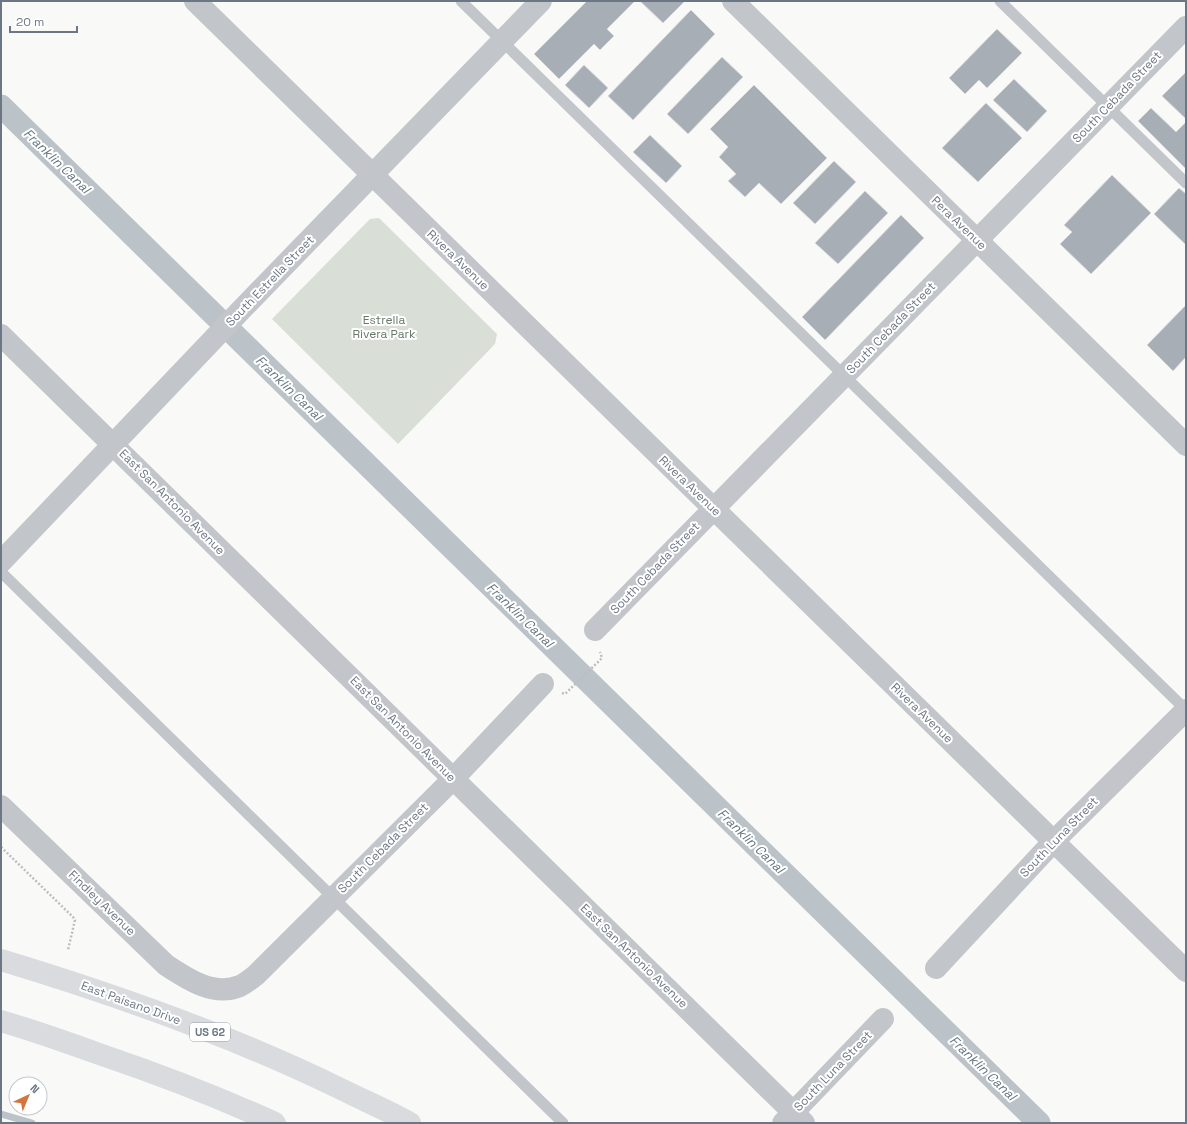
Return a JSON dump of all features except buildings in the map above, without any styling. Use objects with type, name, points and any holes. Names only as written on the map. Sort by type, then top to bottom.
[{"type":"main road","name":"East Paisano Drive","points":[[1,960],[74,982],[192,1025],[300,1069],[410,1123]]},
{"type":"main road","points":[[1,1021],[165,1077],[237,1105],[275,1123]]},
{"type":"street","name":"Rivera Avenue","points":[[195,1],[1186,971]]},
{"type":"street","name":"South Estrella Street","points":[[1,562],[243,308],[541,1]]},
{"type":"street","name":"Pera Avenue","points":[[732,1],[1186,445]]},
{"type":"street","name":"South Cebada Street","points":[[595,630],[1186,27]]},
{"type":"street","name":"East San Antonio Avenue","points":[[1,335],[453,779],[794,1120]]},
{"type":"street","name":"South Cebada Street","points":[[211,989],[227,990],[241,986],[256,975],[453,779],[542,684]]},
{"type":"street","name":"South Luna Street","points":[[936,968],[1054,841],[1186,710]]},
{"type":"street","name":"Findley Avenue","points":[[1,806],[166,965],[183,977],[211,989]]},
{"type":"street","name":"South Luna Street","points":[[794,1120],[883,1019]]},
{"type":"lane","points":[[461,1],[1186,710]]},
{"type":"lane","points":[[1000,1],[1186,183]]},
{"type":"lane","points":[[1,572],[563,1123]]},
{"type":"path","points":[[565,694],[602,658]]},
{"type":"path","points":[[1,847],[75,920],[68,950]]},
{"type":"green space","name":"Estrella Rivera Park","points":[[379,218],[497,334],[495,344],[398,444],[272,319],[370,219]]},
{"type":"waterway","name":"Franklin Canal","points":[[1,106],[1039,1123]]},
{"type":"waterway","points":[[1,1114],[32,1123]]}]
